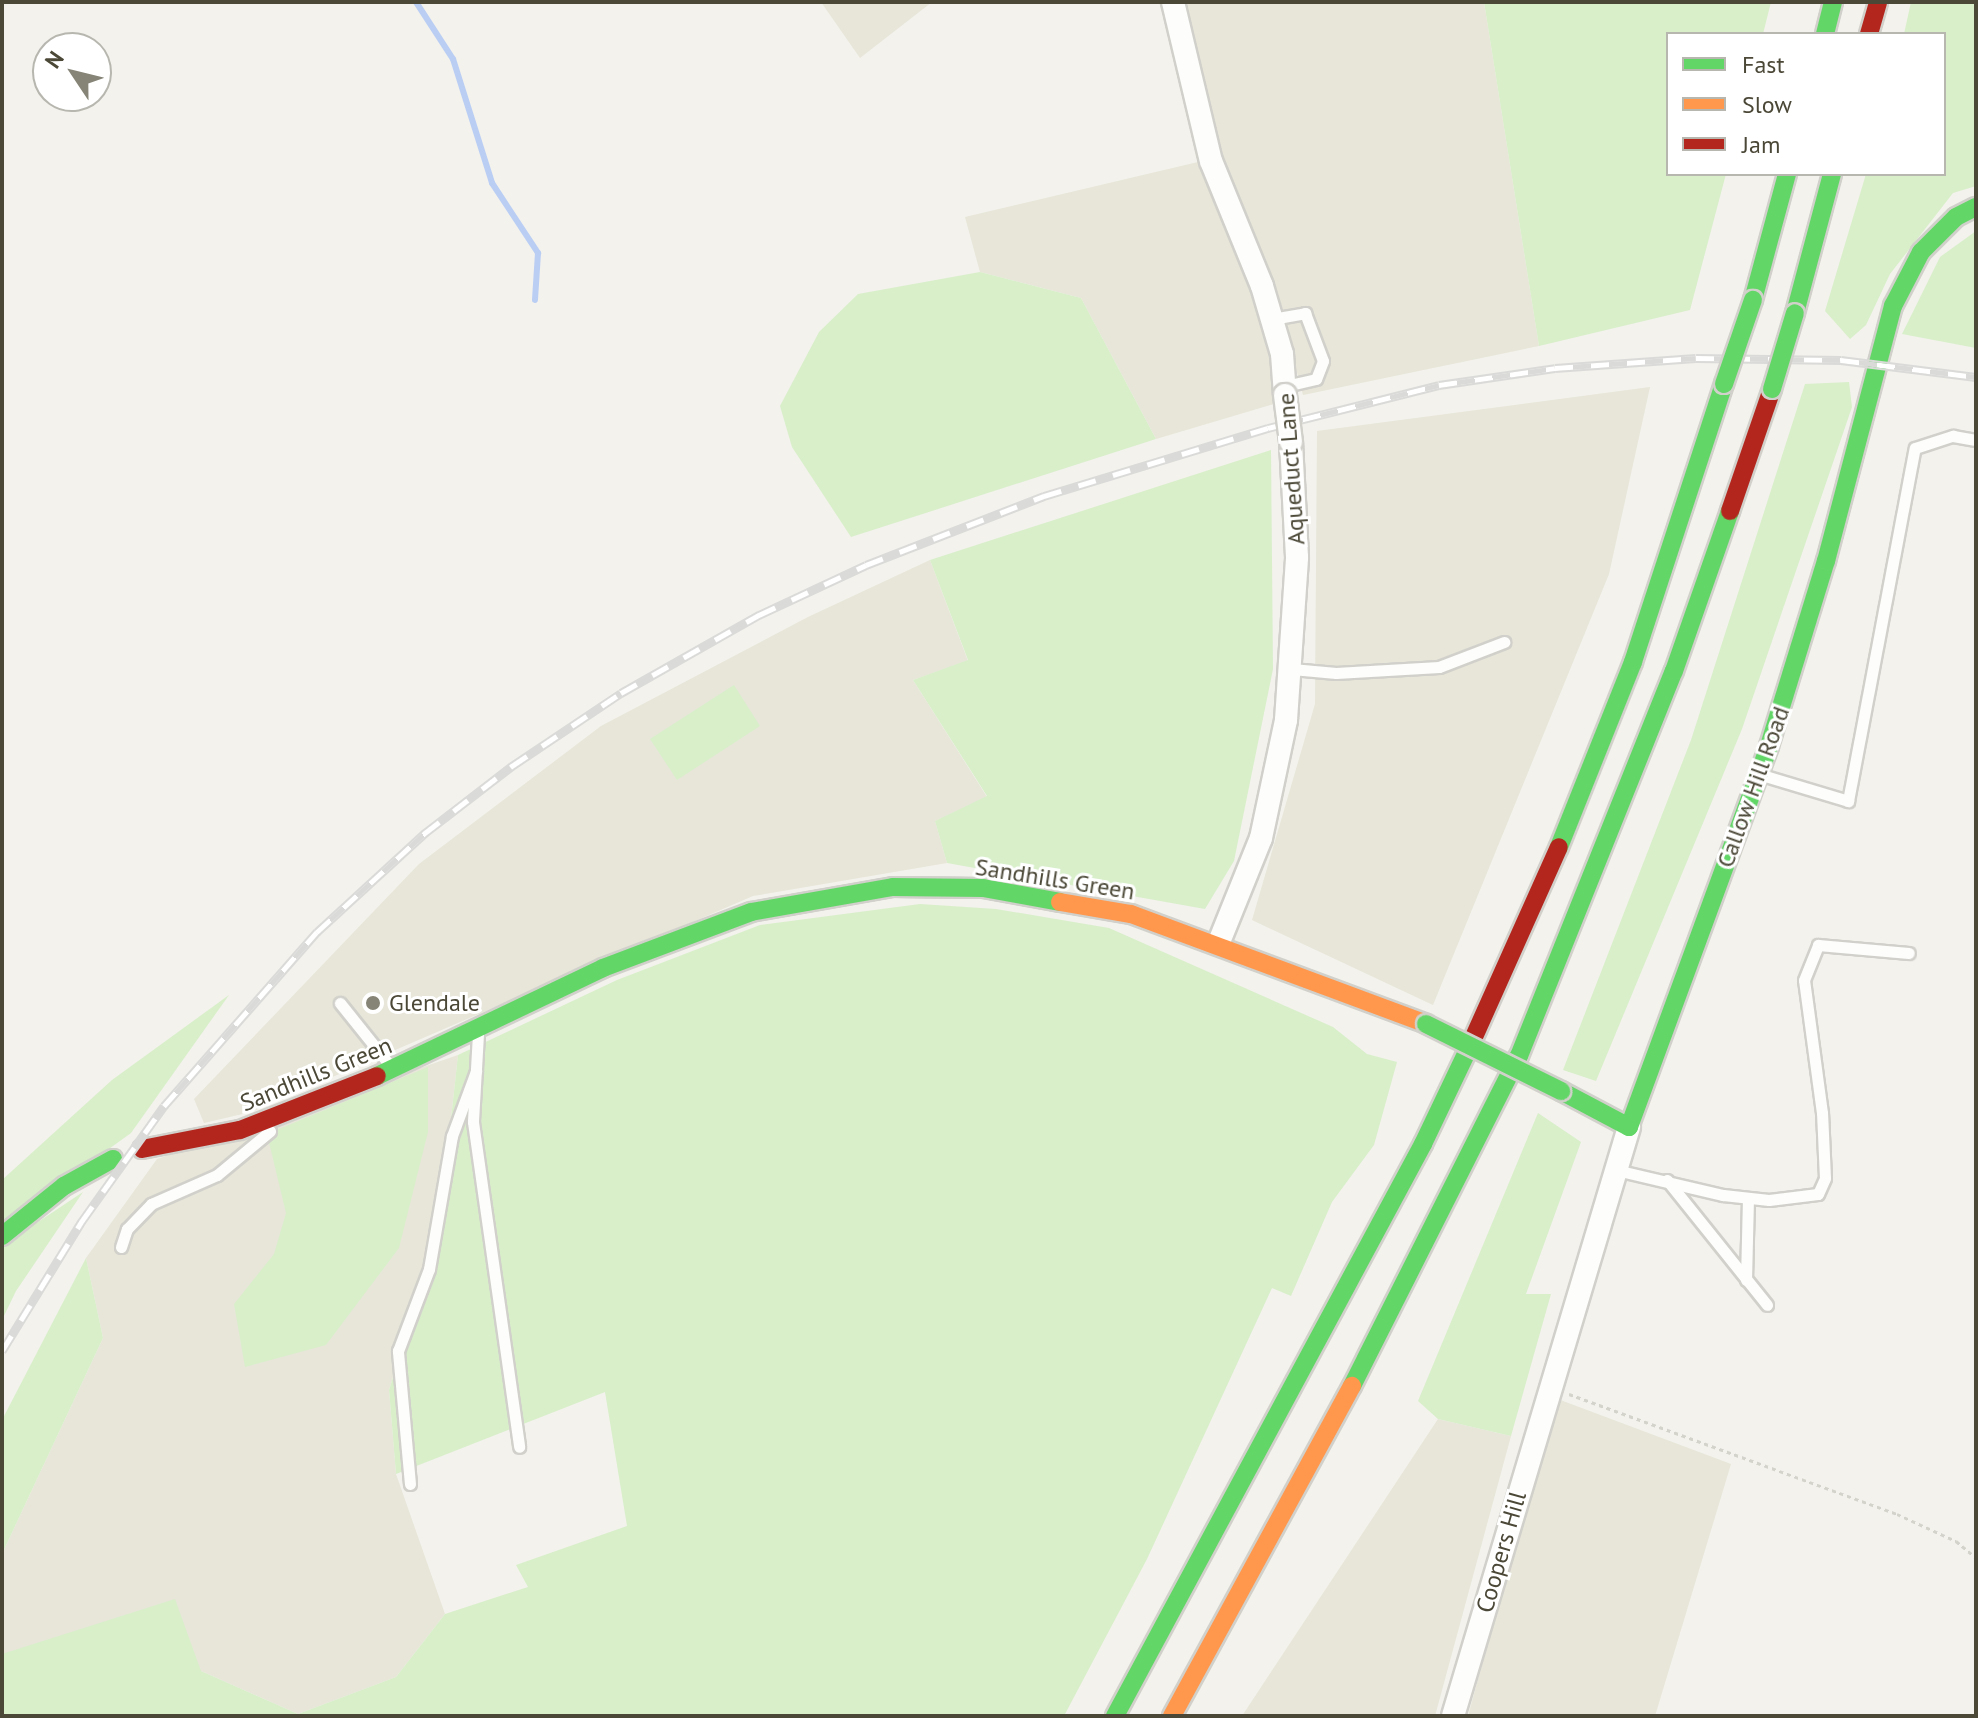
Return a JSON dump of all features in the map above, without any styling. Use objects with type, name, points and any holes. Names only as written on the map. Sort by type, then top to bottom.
[{"type":"main road","points":[[1826,32],[1833,2]]},
{"type":"main road","points":[[1870,32],[1878,2]]},
{"type":"main road","points":[[1115,1716],[1423,1144],[1537,903],[1633,662],[1753,300],[1786,176]]},
{"type":"main road","points":[[1172,1716],[1343,1404],[1519,1056],[1674,671],[1772,389],[1831,176]]},
{"type":"main road","name":"Callow Hill Road","points":[[1629,1127],[1759,774],[1826,561],[1893,306],[1921,252],[1956,217],[1976,207]]},
{"type":"main road","name":"Sandhills Green","points":[[142,1149],[240,1130],[280,1115],[393,1070],[603,968],[751,912],[893,887],[983,888],[1062,900],[1131,914],[1219,942],[1426,1024],[1629,1127]]},
{"type":"main road","points":[[2,1236],[64,1186],[113,1159]]},
{"type":"street","name":"Aqueduct Lane","points":[[1173,2],[1211,161],[1272,319],[1291,442],[1297,557],[1292,669],[1272,800],[1219,942]]},
{"type":"street","name":"Callow Hill Road","points":[[1548,1388],[1629,1127]]},
{"type":"street","points":[[113,1159],[142,1149]]},
{"type":"street","name":"Coopers Hill","points":[[1453,1716],[1548,1388]]},
{"type":"lane","points":[[1272,319],[1305,313],[1323,361],[1316,379],[1285,391]]},
{"type":"lane","points":[[1759,774],[1848,801],[1915,448],[1953,436],[1976,440]]},
{"type":"lane","points":[[1292,669],[1336,673],[1439,667],[1504,642]]},
{"type":"lane","points":[[1615,1170],[1748,1198],[1818,1194],[1825,1178],[1822,1113],[1804,980],[1818,945],[1909,953]]},
{"type":"lane","points":[[340,1003],[393,1070]]},
{"type":"lane","points":[[478,1030],[473,1122],[519,1447]]},
{"type":"lane","points":[[410,1484],[398,1351],[429,1269],[452,1136],[476,1071]]},
{"type":"lane","points":[[121,1247],[136,1216],[217,1175],[267,1134],[280,1115]]},
{"type":"lane","points":[[1667,1180],[1767,1305]]},
{"type":"lane","points":[[1746,1280],[1748,1198]]},
{"type":"path","points":[[1548,1388],[1897,1514],[1956,1541],[1976,1558]]},
{"type":"shaded area","points":[[821,2],[932,2],[860,58]]},
{"type":"shaded area","points":[[1186,2],[1484,2],[1539,346],[1303,395],[1272,280],[1223,159]]},
{"type":"shaded area","points":[[1198,162],[1245,267],[1271,346],[1274,404],[1156,439],[1081,298],[980,272],[965,217]]},
{"type":"shaded area","points":[[1650,387],[1609,574],[1433,1005],[1252,920],[1315,704],[1317,431]]},
{"type":"shaded area","points":[[930,560],[968,661],[913,680],[987,797],[935,821],[947,863],[753,896],[251,1112],[204,1123],[194,1099],[419,864],[601,726],[808,617]]},
{"type":"shaded area","points":[[458,1055],[438,1236],[389,1390],[396,1474],[445,1614],[396,1677],[298,1714],[201,1671],[2,1654],[2,1554],[103,1338],[86,1258],[157,1159]]},
{"type":"shaded area","points":[[1555,1398],[1731,1464],[1655,1716],[1468,1716]]},
{"type":"shaded area","points":[[1438,1419],[1511,1436],[1435,1716],[1242,1716]]},
{"type":"green space","points":[[1484,2],[1771,2],[1764,32],[1666,32],[1666,176],[1725,176],[1690,310],[1539,346]]},
{"type":"green space","points":[[1911,2],[1976,2],[1976,186],[1953,193],[1890,274],[1866,325],[1850,339],[1825,311],[1865,176],[1946,176],[1946,32],[1904,32]]},
{"type":"green space","points":[[1976,231],[1976,348],[1902,334],[1940,257]]},
{"type":"green space","points":[[980,272],[1081,298],[1156,439],[851,537],[792,447],[780,406],[819,332],[858,294]]},
{"type":"green space","points":[[1849,382],[1852,407],[1742,729],[1596,1081],[1563,1070],[1691,740],[1805,384]]},
{"type":"green space","points":[[1271,450],[1273,669],[1234,861],[1205,909],[947,863],[935,821],[987,796],[913,680],[968,660],[930,560]]},
{"type":"green space","points":[[734,685],[760,726],[677,780],[650,739]]},
{"type":"green space","points":[[920,904],[996,909],[1109,928],[1333,1027],[1367,1054],[1397,1062],[1374,1145],[1332,1202],[1291,1296],[1272,1288],[1147,1559],[1064,1716],[2,1716],[2,1654],[175,1599],[201,1671],[298,1714],[396,1677],[445,1614],[528,1587],[516,1565],[627,1526],[605,1392],[396,1474],[389,1390],[438,1236],[458,1055],[617,980],[760,925]]},
{"type":"green space","points":[[229,995],[131,1133],[2,1226],[2,1180],[112,1080]]},
{"type":"green space","points":[[428,1067],[428,1132],[399,1248],[326,1345],[245,1367],[234,1304],[274,1254],[286,1213],[267,1134]]},
{"type":"green space","points":[[1538,1113],[1581,1142],[1526,1294],[1551,1294],[1511,1436],[1438,1419],[1418,1401]]},
{"type":"green space","points":[[83,1192],[16,1291],[2,1320],[2,1246]]},
{"type":"green space","points":[[86,1258],[103,1338],[2,1554],[2,1420]]},
{"type":"waterway","points":[[416,2],[453,59],[492,183],[538,253],[535,300]]},
{"type":"railway","points":[[2,1351],[82,1221],[164,1106],[317,932],[425,833],[512,766],[621,693],[759,615],[866,565],[1044,496],[1268,428],[1439,385],[1555,368],[1696,358],[1841,360],[1976,377]]},
{"type":"traffic: fast","points":[[1826,32],[1833,2]]},
{"type":"traffic: fast","points":[[1753,300],[1786,176]]},
{"type":"traffic: fast","points":[[1795,313],[1831,176]]},
{"type":"traffic: fast","points":[[1561,1091],[1629,1127],[1769,746],[1826,561],[1893,306],[1921,252],[1956,217],[1976,207]]},
{"type":"traffic: fast","points":[[1724,384],[1753,300]]},
{"type":"traffic: fast","points":[[1772,389],[1795,313]]},
{"type":"traffic: fast","points":[[1559,847],[1633,662],[1724,384]]},
{"type":"traffic: fast","points":[[1352,1386],[1519,1056],[1674,671],[1730,511]]},
{"type":"traffic: fast","points":[[377,1076],[603,968],[751,912],[893,887],[983,888],[1060,902]]},
{"type":"traffic: fast","points":[[1426,1024],[1561,1091]]},
{"type":"traffic: fast","points":[[1115,1716],[1423,1144],[1473,1039]]},
{"type":"traffic: fast","points":[[2,1236],[64,1186],[113,1159]]},
{"type":"traffic: slow","points":[[1060,902],[1131,914],[1426,1024]]},
{"type":"traffic: slow","points":[[1172,1716],[1352,1386]]},
{"type":"traffic: jam","points":[[1870,32],[1878,2]]},
{"type":"traffic: jam","points":[[1730,511],[1772,389]]},
{"type":"traffic: jam","points":[[1473,1039],[1559,847]]},
{"type":"traffic: jam","points":[[142,1149],[240,1130],[377,1076]]},
{"type":"place","name":"Glendale","points":[[373,1003]]}]
